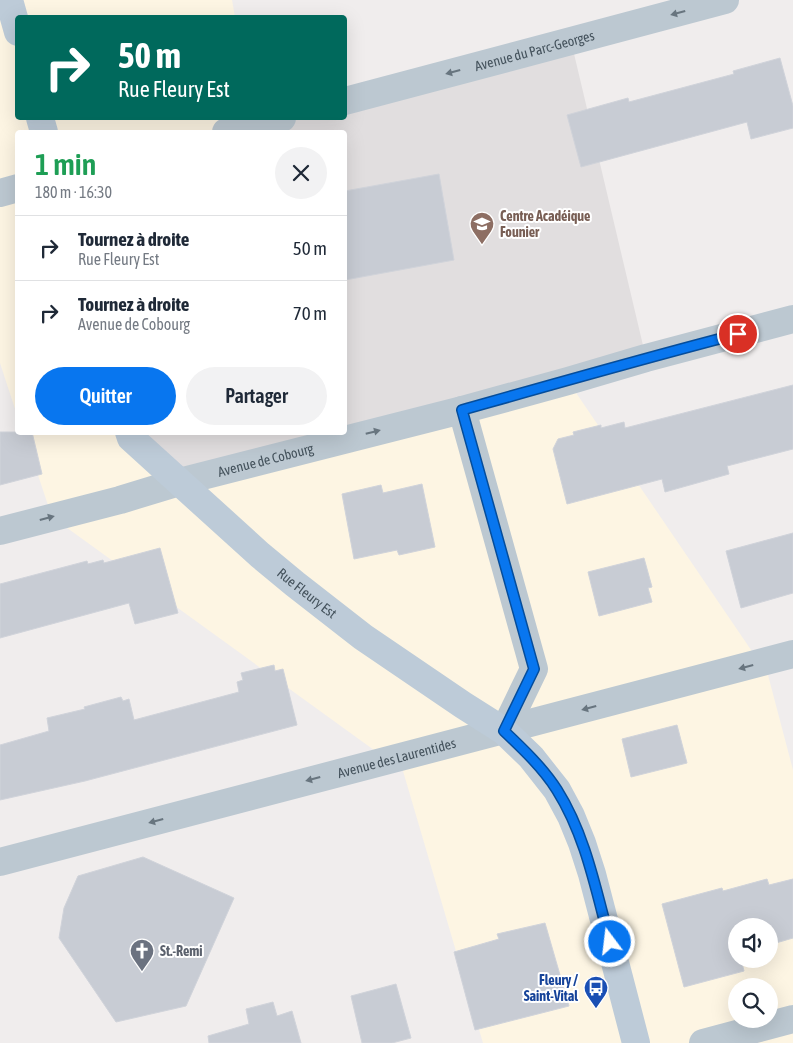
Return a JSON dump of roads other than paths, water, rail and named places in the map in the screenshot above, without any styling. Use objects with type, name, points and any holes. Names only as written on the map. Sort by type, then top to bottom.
[{"type":"street","points":[[9,0],[15,21]]},
{"type":"street","name":"Avenue du Parc-Georges","points":[[347,100],[725,0]]},
{"type":"street","points":[[234,130],[274,120]]},
{"type":"street","points":[[0,192],[15,189]]},
{"type":"street","name":"Avenue de Cobourg","points":[[0,531],[120,500],[179,482],[462,410],[793,319]]},
{"type":"street","points":[[462,410],[534,669],[504,731]]},
{"type":"street","name":"Rue Fleury Est","points":[[130,435],[179,482],[274,566],[363,636],[504,731],[531,757],[557,790],[571,816],[582,843],[592,874],[636,1043]]},
{"type":"street","name":"Avenue des Laurentides","points":[[0,862],[793,654]]},
{"type":"street","points":[[703,1043],[793,1019]]},
{"type":"place","name":"Centre Acadéique Founier","points":[[482,245]]},
{"type":"place","name":"St.-Remi","points":[[142,972]]},
{"type":"place","name":"Fleury / Saint-Vital","points":[[596,1009]]}]
